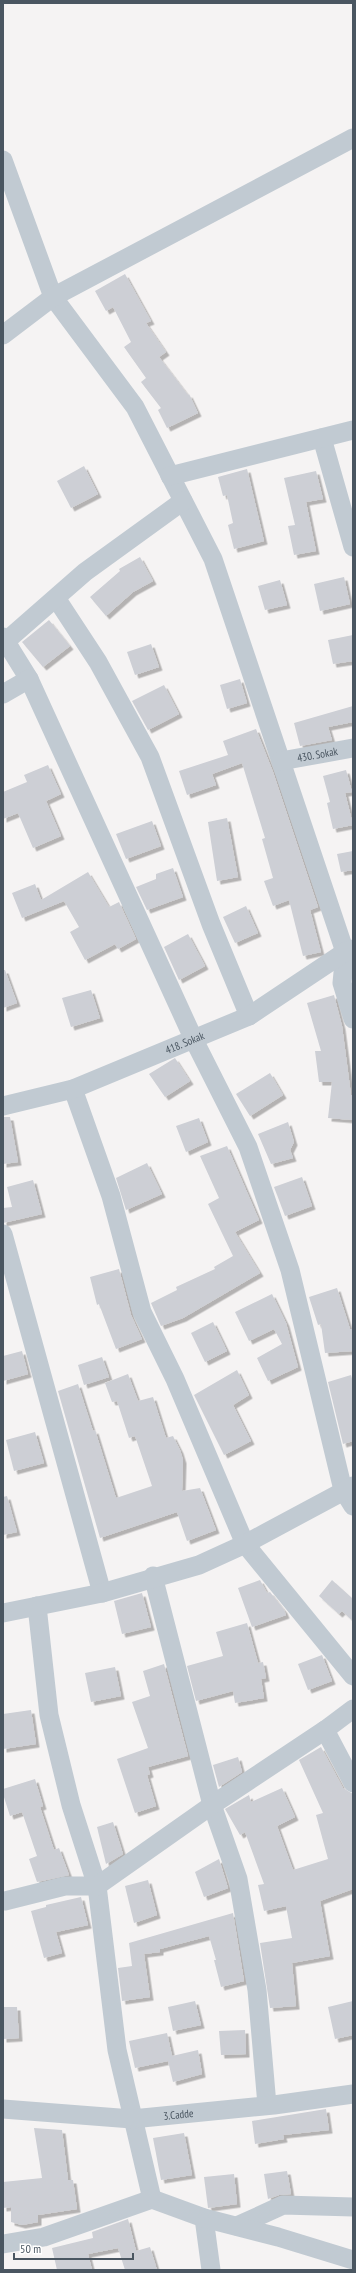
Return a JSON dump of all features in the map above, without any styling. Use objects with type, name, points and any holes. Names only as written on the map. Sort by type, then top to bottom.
[{"type":"street","points":[[3,335],[52,297],[353,138]]},
{"type":"street","points":[[3,160],[52,297],[135,407],[213,559],[281,761],[349,951],[342,983],[353,1019]]},
{"type":"street","points":[[170,476],[353,430]]},
{"type":"street","points":[[322,438],[353,547]]},
{"type":"street","points":[[183,501],[85,572],[56,598],[4,639],[29,679],[194,1040],[248,1147],[290,1270],[353,1506]]},
{"type":"street","points":[[56,598],[98,662],[150,757],[211,924],[249,1016]]},
{"type":"street","points":[[3,694],[29,679]]},
{"type":"street","name":"430. Sokak","points":[[281,761],[353,748]]},
{"type":"street","name":"418. Sokak","points":[[3,1106],[72,1089],[194,1040],[249,1016],[349,951]]},
{"type":"street","points":[[72,1089],[111,1196],[142,1312],[175,1380],[245,1544],[353,1676]]},
{"type":"street","points":[[3,1234],[102,1593]]},
{"type":"street","points":[[3,1613],[102,1593],[152,1576],[199,1564],[245,1544],[348,1488]]},
{"type":"street","points":[[152,1576],[212,1805],[238,1878],[257,1990],[268,2105]]},
{"type":"street","points":[[38,1606],[49,1715],[71,1805],[97,1886],[117,2050],[152,2199]]},
{"type":"street","points":[[5,1901],[65,1886],[97,1886],[212,1805],[326,1730],[353,1709]]},
{"type":"street","points":[[326,1730],[353,1783]]},
{"type":"street","name":"3.Cadde","points":[[3,2109],[132,2119],[268,2105],[353,2094]]},
{"type":"street","points":[[3,2244],[44,2237],[152,2199],[204,2218],[237,2226],[353,2260]]},
{"type":"street","points":[[237,2226],[283,2205],[353,2207]]},
{"type":"street","points":[[204,2218],[211,2270]]},
{"type":"building","points":[[125,274],[151,321],[146,323],[166,352],[159,357],[188,395],[189,394],[198,413],[167,428],[158,410],[161,408],[141,382],[146,378],[124,347],[131,342],[113,307],[106,311],[95,291]]},
{"type":"building","points":[[84,466],[98,494],[71,508],[57,481]]},
{"type":"building","points":[[247,469],[264,541],[234,549],[228,525],[233,523],[227,495],[223,496],[218,477]]},
{"type":"building","points":[[316,471],[323,499],[306,502],[316,551],[294,555],[288,526],[295,525],[284,478]]},
{"type":"building","points":[[140,557],[153,581],[133,592],[106,616],[90,597],[120,571],[119,569]]},
{"type":"building","points":[[344,577],[350,604],[320,611],[314,584]]},
{"type":"building","points":[[280,580],[287,605],[265,610],[258,586]]},
{"type":"building","points":[[49,620],[70,646],[43,667],[22,642]]},
{"type":"building","points":[[353,635],[353,661],[333,664],[328,640]]},
{"type":"building","points":[[151,644],[159,667],[135,675],[127,652]]},
{"type":"building","points":[[240,679],[247,703],[227,709],[220,685]]},
{"type":"building","points":[[164,685],[179,714],[148,730],[132,701]]},
{"type":"building","points":[[353,706],[353,722],[328,727],[332,740],[300,746],[294,723]]},
{"type":"building","points":[[256,729],[273,772],[318,907],[310,910],[321,952],[303,956],[289,900],[273,906],[264,881],[273,878],[262,839],[265,838],[242,763],[212,774],[216,785],[187,795],[179,771],[228,755],[223,741]]},
{"type":"building","points":[[48,765],[61,794],[46,801],[61,836],[33,848],[18,813],[3,819],[3,792],[27,782],[24,775]]},
{"type":"building","points":[[346,770],[352,792],[345,793],[353,825],[333,829],[327,803],[330,802],[323,776]]},
{"type":"building","points":[[227,818],[238,877],[217,881],[208,822]]},
{"type":"building","points":[[152,821],[161,846],[126,859],[116,834]]},
{"type":"building","points":[[353,851],[353,870],[341,872],[337,854]]},
{"type":"building","points":[[173,868],[183,897],[147,910],[136,887],[156,879],[156,874]]},
{"type":"building","points":[[88,872],[109,907],[119,902],[136,939],[118,949],[115,944],[85,960],[70,932],[79,927],[64,901],[22,918],[12,893],[35,884],[41,900]]},
{"type":"building","points":[[246,906],[258,933],[235,943],[223,917]]},
{"type":"building","points":[[188,934],[205,966],[179,980],[164,947]]},
{"type":"building","points":[[3,970],[5,970],[17,1003],[3,1008]]},
{"type":"building","points":[[91,990],[100,1018],[71,1027],[62,998]]},
{"type":"building","points":[[334,995],[342,1026],[351,1095],[353,1095],[353,1120],[328,1118],[332,1082],[319,1082],[315,1051],[321,1051],[307,1003]]},
{"type":"building","points":[[175,1058],[190,1081],[165,1097],[149,1074]]},
{"type":"building","points":[[270,1073],[283,1095],[250,1116],[236,1094]]},
{"type":"building","points":[[3,1117],[10,1117],[18,1162],[3,1164]]},
{"type":"building","points":[[199,1118],[208,1142],[186,1152],[176,1126]]},
{"type":"building","points":[[288,1122],[294,1142],[290,1150],[293,1158],[271,1164],[258,1134]]},
{"type":"building","points":[[227,1146],[259,1220],[235,1232],[260,1273],[183,1318],[161,1326],[151,1303],[177,1290],[176,1287],[215,1269],[214,1267],[233,1256],[208,1204],[219,1198],[200,1156]]},
{"type":"building","points":[[147,1163],[162,1194],[126,1210],[116,1178]]},
{"type":"building","points":[[302,1177],[312,1206],[285,1216],[274,1187]]},
{"type":"building","points":[[33,1180],[42,1214],[3,1223],[3,1208],[12,1207],[7,1187]]},
{"type":"building","points":[[119,1269],[131,1315],[142,1339],[116,1349],[99,1304],[97,1305],[90,1277]]},
{"type":"building","points":[[337,1288],[350,1329],[352,1329],[353,1351],[325,1353],[321,1324],[318,1325],[309,1297]]},
{"type":"building","points":[[272,1294],[286,1323],[298,1367],[268,1381],[257,1358],[282,1344],[274,1329],[249,1341],[235,1312]]},
{"type":"building","points":[[213,1322],[227,1351],[205,1362],[191,1333]]},
{"type":"building","points":[[22,1351],[28,1374],[3,1381],[3,1356]]},
{"type":"building","points":[[102,1357],[109,1377],[84,1385],[78,1365]]},
{"type":"building","points":[[237,1370],[249,1395],[233,1405],[251,1441],[224,1455],[194,1395]]},
{"type":"building","points":[[128,1374],[138,1401],[153,1397],[166,1438],[173,1436],[180,1450],[183,1460],[182,1491],[200,1488],[216,1530],[187,1541],[177,1512],[100,1538],[58,1391],[78,1384],[93,1431],[95,1430],[116,1498],[152,1486],[135,1436],[129,1438],[117,1401],[112,1402],[105,1383]]},
{"type":"building","points":[[351,1375],[353,1382],[353,1441],[343,1444],[328,1382]]},
{"type":"building","points":[[35,1432],[44,1463],[14,1471],[6,1440]]},
{"type":"building","points":[[7,1496],[17,1532],[3,1535],[3,1497]]},
{"type":"building","points":[[260,1580],[267,1593],[270,1592],[284,1610],[286,1615],[252,1627],[238,1588]]},
{"type":"building","points":[[332,1580],[353,1599],[353,1621],[342,1611],[339,1614],[319,1596]]},
{"type":"building","points":[[142,1593],[151,1627],[122,1634],[114,1601]]},
{"type":"building","points":[[247,1623],[258,1663],[263,1662],[266,1678],[261,1679],[264,1698],[235,1703],[233,1691],[196,1701],[187,1666],[223,1656],[216,1632]]},
{"type":"building","points":[[322,1655],[332,1681],[308,1690],[298,1664]]},
{"type":"building","points":[[164,1664],[188,1756],[148,1767],[150,1774],[147,1775],[156,1806],[135,1813],[117,1759],[148,1748],[132,1702],[150,1696],[143,1671]]},
{"type":"building","points":[[115,1667],[121,1696],[91,1702],[85,1673]]},
{"type":"building","points":[[31,1710],[36,1744],[3,1749],[3,1714]]},
{"type":"building","points":[[321,1747],[343,1788],[353,1794],[353,1889],[320,1901],[330,1956],[292,1963],[296,2006],[270,2008],[260,1943],[292,1938],[286,1906],[264,1911],[258,1885],[264,1884],[245,1832],[240,1835],[225,1809],[249,1795],[251,1802],[282,1788],[295,1817],[277,1826],[293,1870],[328,1859],[316,1815],[323,1813],[299,1760]]},
{"type":"building","points":[[238,1757],[242,1772],[219,1787],[213,1765]]},
{"type":"building","points":[[35,1779],[43,1806],[40,1807],[54,1850],[59,1848],[69,1875],[37,1882],[29,1859],[37,1856],[22,1812],[10,1816],[3,1794],[3,1789]]},
{"type":"building","points":[[113,1822],[123,1854],[106,1864],[97,1827]]},
{"type":"building","points":[[219,1859],[228,1888],[204,1897],[195,1872]]},
{"type":"building","points":[[148,1880],[157,1915],[134,1923],[125,1886]]},
{"type":"building","points":[[81,1897],[88,1925],[56,1932],[62,1953],[44,1958],[31,1911],[46,1907],[46,1905]]},
{"type":"building","points":[[233,1913],[244,1981],[221,1987],[214,1960],[216,1960],[209,1936],[160,1949],[160,1952],[144,1954],[150,1997],[122,2001],[118,1968],[132,1966],[129,1943]]},
{"type":"building","points":[[195,2001],[201,2025],[173,2031],[168,2007]]},
{"type":"building","points":[[353,2001],[353,2035],[335,2039],[328,2007]]},
{"type":"building","points":[[3,2007],[17,2007],[19,2038],[3,2039]]},
{"type":"building","points":[[245,2030],[246,2054],[221,2055],[219,2031]]},
{"type":"building","points":[[167,2033],[172,2056],[198,2050],[202,2074],[173,2082],[168,2061],[135,2068],[129,2041]]},
{"type":"building","points":[[326,2109],[329,2130],[283,2135],[284,2139],[255,2144],[252,2121]]},
{"type":"building","points":[[34,2128],[62,2130],[68,2180],[73,2180],[77,2209],[38,2215],[38,2222],[22,2225],[11,2222],[11,2207],[3,2208],[3,2182],[42,2178]]},
{"type":"building","points":[[184,2133],[192,2175],[161,2180],[153,2138]]},
{"type":"building","points":[[287,2171],[291,2194],[279,2195],[268,2199],[264,2174]]},
{"type":"building","points":[[234,2174],[237,2204],[208,2208],[204,2177]]},
{"type":"building","points":[[128,2219],[136,2251],[150,2247],[157,2270],[125,2270],[118,2248],[88,2254],[92,2270],[57,2270],[52,2248],[93,2238],[92,2232]]}]
